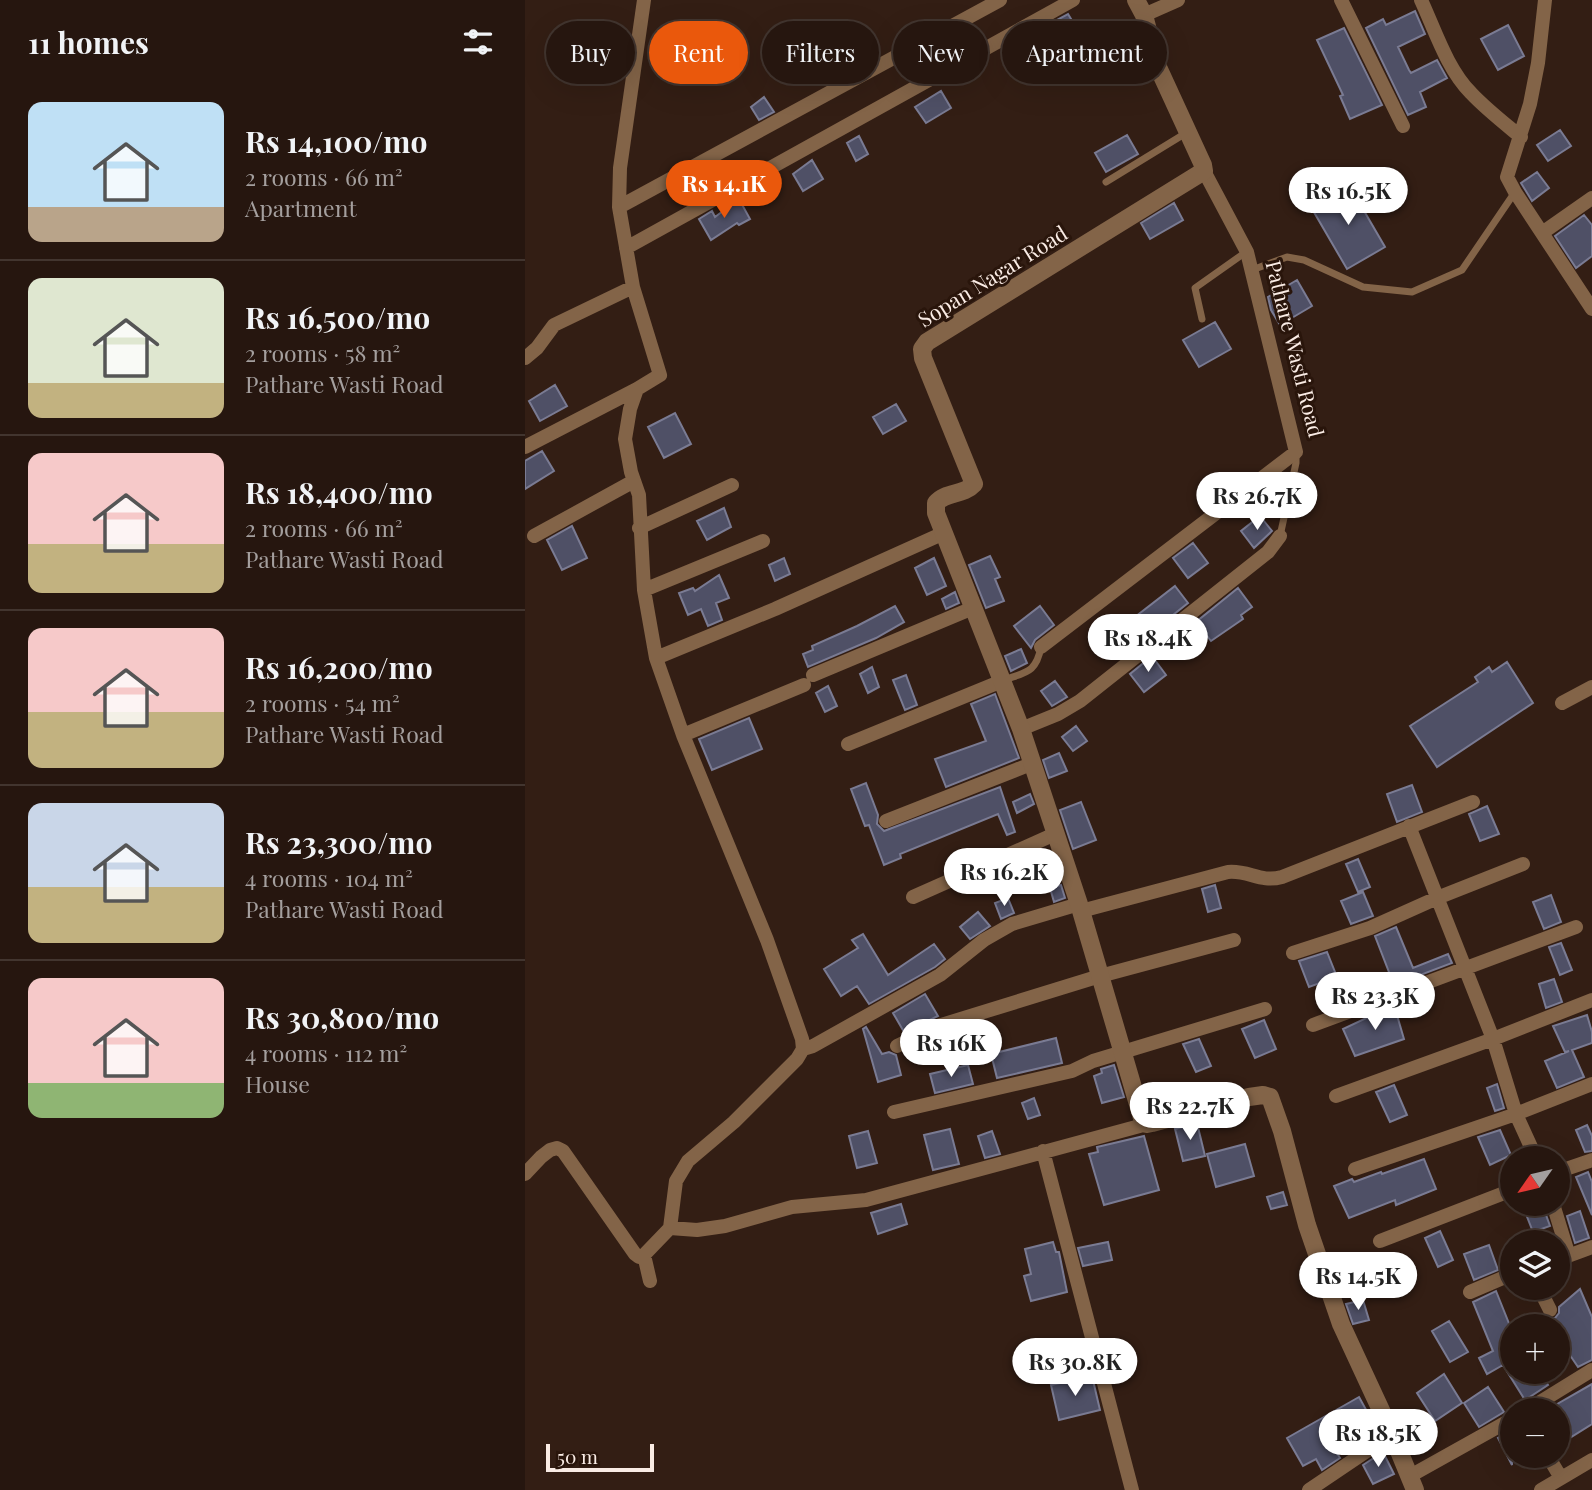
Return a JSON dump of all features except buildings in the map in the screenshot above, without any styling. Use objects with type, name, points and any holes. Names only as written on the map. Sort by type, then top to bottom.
[{"type":"street","points":[[525,447],[660,375],[633,287],[619,207],[620,168],[644,0]]},
{"type":"street","points":[[619,207],[1000,0]]},
{"type":"street","points":[[626,248],[1073,0]]},
{"type":"street","points":[[1140,8],[1178,0]]},
{"type":"street","points":[[1341,0],[1403,125]]},
{"type":"street","points":[[1421,0],[1462,82],[1521,137]]},
{"type":"street","points":[[1545,0],[1538,63],[1521,137],[1507,177],[1514,192],[1592,309]]},
{"type":"street","name":"Pathare Wasti Road","points":[[1140,8],[1157,65],[1204,171],[1247,252],[1296,452]]},
{"type":"street","name":"Sopan Nagar Road","points":[[1021,729],[936,513],[936,503],[941,497],[969,489],[974,484],[923,358],[922,349],[927,342],[1204,171]]},
{"type":"street","points":[[1542,233],[1592,198]]},
{"type":"street","points":[[525,358],[537,348],[554,325],[633,287]]},
{"type":"street","points":[[637,389],[629,408],[625,439],[639,495],[644,590],[656,658],[683,735],[767,940],[803,1049]]},
{"type":"street","points":[[1041,647],[1296,452]]},
{"type":"street","points":[[534,536],[634,481]]},
{"type":"street","points":[[639,528],[732,485]]},
{"type":"street","points":[[656,658],[775,609],[944,533]]},
{"type":"street","name":"Pathare Wasti Road","points":[[1021,729],[1058,714],[1080,701],[1268,552],[1280,536]]},
{"type":"street","points":[[644,590],[763,541]]},
{"type":"street","points":[[683,735],[973,608]]},
{"type":"street","points":[[848,744],[1002,681]]},
{"type":"street","points":[[1562,703],[1592,687]]},
{"type":"street","points":[[1021,729],[1080,907],[1142,1118],[1147,1124]]},
{"type":"street","points":[[886,821],[1031,764]]},
{"type":"street","points":[[525,1174],[550,1150],[557,1148],[563,1151],[635,1254],[644,1255],[670,1228],[676,1181],[688,1161],[734,1122],[797,1059],[803,1049],[940,975],[983,940],[1012,924],[1228,872],[1237,871],[1271,880],[1473,802]]},
{"type":"street","points":[[1409,826],[1493,1039],[1516,1114],[1531,1146]]},
{"type":"street","points":[[913,897],[1055,834]]},
{"type":"street","points":[[1293,953],[1370,928],[1523,864]]},
{"type":"street","points":[[1314,1025],[1576,927]]},
{"type":"street","points":[[897,1046],[938,1026],[1100,976],[1234,940]]},
{"type":"street","points":[[1336,1096],[1592,1000]]},
{"type":"street","points":[[894,1112],[1072,1071],[1093,1061],[1265,1009]]},
{"type":"street","points":[[1355,1169],[1516,1114],[1592,1084]]},
{"type":"street","points":[[670,1228],[697,1230],[725,1227],[792,1207],[866,1200],[1043,1150],[1101,1138],[1263,1095],[1269,1097],[1282,1131],[1307,1225],[1341,1324],[1412,1483],[1500,1427]]},
{"type":"street","points":[[1043,1150],[1132,1490]]},
{"type":"street","points":[[1570,1168],[1592,1160]]},
{"type":"street","points":[[1380,1241],[1500,1195]]},
{"type":"street","points":[[1570,1255],[1592,1247]]},
{"type":"street","points":[[644,1255],[650,1281]]},
{"type":"street","points":[[1471,1292],[1500,1279]]},
{"type":"street","points":[[1544,1300],[1549,1310]]},
{"type":"street","points":[[1546,1398],[1592,1370]]},
{"type":"street","points":[[1309,1490],[1392,1434]]},
{"type":"street","points":[[1541,1490],[1592,1460]]},
{"type":"street","points":[[1555,1468],[1561,1478]]},
{"type":"lane","points":[[1106,183],[1187,132]]},
{"type":"lane","points":[[1252,270],[1287,257],[1304,260],[1363,287],[1412,292],[1462,270],[1514,192]]},
{"type":"lane","points":[[1202,319],[1195,288],[1247,252]]},
{"type":"lane","name":"Pathare Wasti Road","points":[[1280,536],[1296,452]]},
{"type":"lane","points":[[1002,681],[1032,670],[1039,660],[1041,647]]}]
